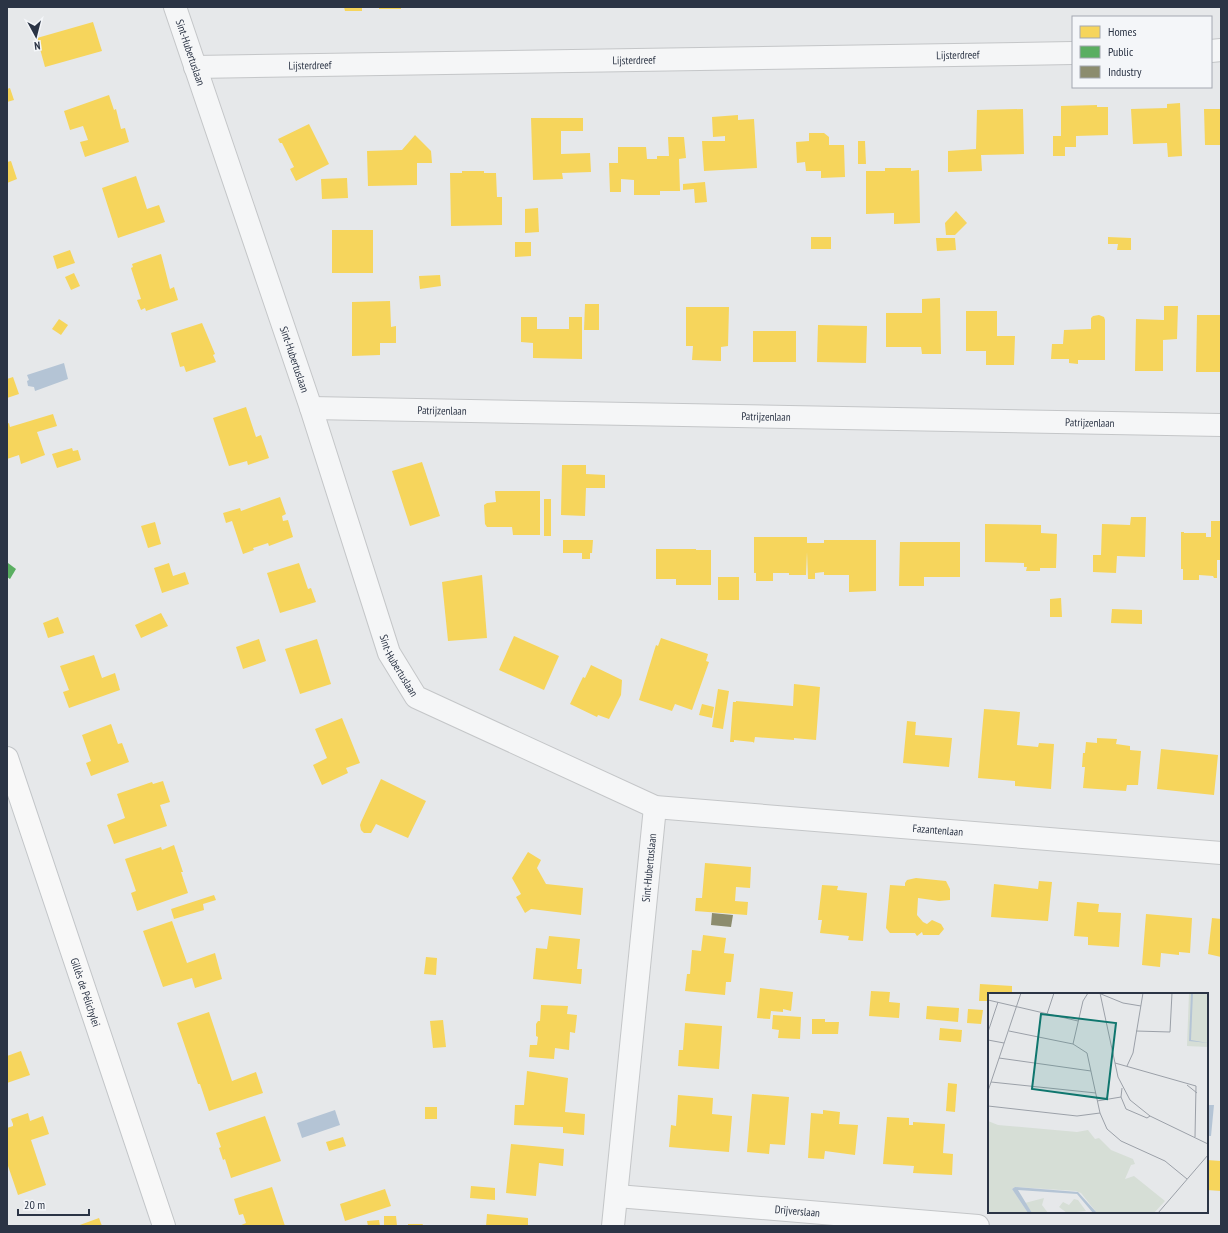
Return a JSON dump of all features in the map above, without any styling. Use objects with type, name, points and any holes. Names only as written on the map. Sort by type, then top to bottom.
[{"type":"main road","name":"Gillès de Pélichylei","points":[[7,758],[164,1226]]},
{"type":"street","name":"Sint-Hubertuslaan","points":[[175,7],[194,67],[311,408],[389,653],[416,697],[655,807],[613,1226]]},
{"type":"street","name":"Lijsterdreef","points":[[194,67],[1072,53]]},
{"type":"street","name":"Patrijzenlaan","points":[[311,408],[1221,425]]},
{"type":"street","name":"Fazantenlaan","points":[[655,807],[1221,853]]},
{"type":"street","name":"Drijverslaan","points":[[616,1196],[978,1226]]},
{"type":"water","points":[[64,363],[68,379],[35,391],[34,387],[28,386],[27,381],[29,380],[27,375]]},
{"type":"water","points":[[1208,1105],[1214,1105],[1211,1136],[1208,1136]]},
{"type":"water","points":[[335,1110],[340,1125],[302,1138],[297,1123]]},
{"type":"building: Homes","points":[[344,7],[362,7],[362,11],[345,11]]},
{"type":"building: Homes","points":[[379,7],[401,7],[401,9],[379,9]]},
{"type":"building: Homes","points":[[93,22],[102,51],[45,67],[37,38]]},
{"type":"building: Homes","points":[[10,88],[14,100],[7,102],[7,89]]},
{"type":"building: Homes","points":[[109,95],[114,110],[116,109],[121,129],[125,128],[129,142],[85,157],[80,142],[88,140],[83,126],[70,130],[64,111]]},
{"type":"building: Homes","points":[[1180,103],[1182,156],[1168,157],[1167,143],[1133,144],[1131,109],[1167,108],[1167,104]]},
{"type":"building: Homes","points":[[1097,105],[1097,107],[1108,107],[1108,135],[1076,136],[1076,147],[1065,147],[1065,156],[1053,156],[1053,136],[1061,136],[1061,106]]},
{"type":"building: Homes","points":[[1023,109],[1024,154],[981,155],[982,171],[948,172],[948,151],[976,149],[977,110]]},
{"type":"building: Homes","points":[[1204,109],[1221,109],[1221,145],[1205,145]]},
{"type":"building: Homes","points":[[738,115],[738,120],[754,119],[757,168],[704,171],[702,141],[725,141],[725,136],[713,137],[712,117]]},
{"type":"building: Homes","points":[[531,118],[583,118],[583,131],[561,131],[561,154],[590,153],[591,172],[562,173],[563,179],[533,180]]},
{"type":"building: Homes","points":[[309,124],[329,164],[296,181],[290,169],[294,167],[282,143],[280,143],[278,139]]},
{"type":"building: Homes","points":[[809,133],[824,133],[829,137],[829,145],[844,145],[845,177],[821,178],[821,171],[806,171],[805,162],[797,163],[796,142],[809,141]]},
{"type":"building: Homes","points":[[415,135],[431,151],[432,163],[417,163],[417,185],[368,186],[367,151],[402,150]]},
{"type":"building: Homes","points":[[668,137],[684,137],[686,158],[679,159],[680,191],[660,191],[660,195],[634,195],[634,180],[621,179],[621,192],[610,192],[609,163],[618,163],[618,147],[646,147],[647,159],[657,159],[657,156],[669,156]]},
{"type":"building: Homes","points":[[858,141],[865,141],[866,164],[858,164]]},
{"type":"building: Homes","points":[[11,161],[17,179],[7,183],[7,162]]},
{"type":"building: Homes","points":[[885,168],[911,168],[911,171],[919,170],[920,223],[894,224],[894,213],[866,214],[866,171],[885,171]]},
{"type":"building: Homes","points":[[462,171],[484,171],[484,173],[496,173],[497,197],[502,197],[502,225],[451,226],[450,173],[462,173]]},
{"type":"building: Homes","points":[[136,176],[147,209],[159,205],[165,222],[118,238],[102,188]]},
{"type":"building: Homes","points":[[347,178],[348,198],[322,199],[321,179]]},
{"type":"building: Homes","points":[[705,182],[707,202],[695,203],[694,189],[683,190],[683,184]]},
{"type":"building: Homes","points":[[538,208],[539,232],[525,233],[525,209]]},
{"type":"building: Homes","points":[[956,211],[967,223],[955,235],[946,235],[945,223]]},
{"type":"building: Homes","points":[[332,230],[373,230],[373,273],[332,273]]},
{"type":"building: Homes","points":[[811,237],[831,237],[831,249],[811,249]]},
{"type":"building: Homes","points":[[1108,237],[1131,238],[1131,250],[1117,250],[1118,244],[1108,244]]},
{"type":"building: Homes","points":[[936,238],[955,238],[956,250],[937,251]]},
{"type":"building: Homes","points":[[515,242],[531,242],[531,256],[515,257]]},
{"type":"building: Homes","points":[[70,250],[75,263],[57,269],[53,256]]},
{"type":"building: Homes","points":[[161,254],[170,289],[174,287],[178,300],[146,311],[145,308],[141,310],[137,300],[141,299],[131,268],[133,267],[132,264]]},
{"type":"building: Homes","points":[[74,273],[80,286],[71,290],[65,277]]},
{"type":"building: Homes","points":[[440,275],[441,286],[420,289],[419,276]]},
{"type":"building: Homes","points":[[940,298],[941,354],[922,354],[921,347],[886,347],[886,313],[922,313],[922,299]]},
{"type":"building: Homes","points":[[390,301],[391,327],[396,326],[396,343],[380,343],[380,355],[352,356],[352,302]]},
{"type":"building: Homes","points":[[585,304],[599,304],[599,330],[584,330]]},
{"type":"building: Homes","points":[[1164,306],[1178,306],[1177,339],[1163,340],[1163,371],[1135,371],[1136,319],[1164,320]]},
{"type":"building: Homes","points":[[686,307],[729,307],[728,346],[721,347],[721,361],[692,360],[693,346],[686,346]]},
{"type":"building: Homes","points":[[966,311],[997,311],[997,336],[1015,336],[1014,365],[986,365],[986,351],[966,351]]},
{"type":"building: Homes","points":[[1099,315],[1104,317],[1105,320],[1105,360],[1078,360],[1078,364],[1069,363],[1069,359],[1051,359],[1052,344],[1063,344],[1064,330],[1091,329],[1091,318]]},
{"type":"building: Homes","points":[[1197,315],[1221,315],[1221,372],[1196,372]]},
{"type":"building: Homes","points":[[521,317],[537,317],[537,329],[569,329],[569,317],[582,317],[582,359],[533,358],[533,343],[521,342]]},
{"type":"building: Homes","points":[[59,319],[68,325],[61,335],[52,329]]},
{"type":"building: Homes","points":[[202,323],[215,354],[213,355],[216,362],[186,372],[184,366],[180,367],[171,333]]},
{"type":"building: Homes","points":[[818,325],[867,326],[866,363],[817,362]]},
{"type":"building: Homes","points":[[753,331],[796,331],[796,362],[753,362]]},
{"type":"building: Homes","points":[[13,377],[19,394],[7,398],[7,379]]},
{"type":"building: Homes","points":[[246,407],[256,437],[261,435],[269,458],[248,465],[247,461],[229,466],[213,418]]},
{"type":"building: Homes","points":[[53,414],[57,426],[37,432],[45,455],[21,464],[19,455],[7,459],[7,424],[9,423],[10,427]]},
{"type":"building: Homes","points":[[72,448],[73,451],[78,450],[81,460],[57,468],[52,454]]},
{"type":"building: Homes","points":[[422,462],[440,516],[410,526],[392,471]]},
{"type":"building: Homes","points":[[562,465],[586,465],[586,474],[605,475],[605,488],[586,488],[585,516],[561,515]]},
{"type":"building: Homes","points":[[495,491],[540,491],[540,535],[513,535],[512,527],[487,527],[485,524],[484,505],[487,503],[496,502]]},
{"type":"building: Homes","points":[[280,497],[286,514],[282,516],[283,521],[288,520],[293,537],[269,546],[268,543],[253,548],[254,550],[243,554],[232,521],[226,523],[223,513],[240,508],[241,511]]},
{"type":"building: Homes","points":[[544,499],[551,499],[551,536],[544,536]]},
{"type":"building: Homes","points":[[1131,517],[1146,517],[1145,557],[1117,556],[1116,573],[1093,572],[1093,555],[1101,555],[1102,524],[1130,525]]},
{"type":"building: Homes","points":[[1211,521],[1221,521],[1221,560],[1217,560],[1217,578],[1214,578],[1213,576],[1199,575],[1199,580],[1183,580],[1183,569],[1181,569],[1181,532],[1206,533],[1206,537],[1211,537]]},
{"type":"building: Homes","points":[[155,522],[161,544],[148,548],[141,526]]},
{"type":"building: Homes","points":[[985,524],[1041,525],[1041,533],[1057,534],[1056,568],[1040,568],[1040,571],[1026,571],[1027,567],[1024,567],[1024,563],[985,562]]},
{"type":"building: Homes","points":[[754,537],[807,537],[807,543],[824,543],[824,540],[876,540],[876,591],[849,592],[849,575],[824,575],[824,572],[815,573],[815,579],[808,579],[807,552],[806,575],[773,573],[773,581],[756,581],[756,573],[754,573]]},
{"type":"building: Homes","points":[[563,540],[593,540],[590,559],[582,559],[582,553],[563,553]]},
{"type":"building: Homes","points":[[900,542],[960,542],[960,577],[924,577],[924,586],[899,586]]},
{"type":"building: Homes","points":[[656,549],[711,550],[711,585],[676,585],[676,579],[656,579]]},
{"type":"building: Homes","points":[[169,563],[173,576],[185,572],[189,584],[162,593],[154,568]]},
{"type":"building: Homes","points":[[299,563],[308,589],[311,588],[316,602],[280,613],[267,573]]},
{"type":"building: Homes","points":[[482,575],[487,638],[448,641],[442,582]]},
{"type":"building: Homes","points":[[718,577],[739,577],[739,600],[718,600]]},
{"type":"building: Homes","points":[[1061,598],[1062,617],[1050,617],[1050,599]]},
{"type":"building: Homes","points":[[1112,609],[1142,610],[1142,624],[1111,623]]},
{"type":"building: Homes","points":[[161,613],[168,626],[141,638],[135,625]]},
{"type":"building: Homes","points":[[58,617],[64,633],[48,638],[43,623]]},
{"type":"building: Homes","points":[[514,636],[559,656],[544,690],[499,670]]},
{"type":"building: Homes","points":[[661,638],[708,654],[706,661],[709,662],[692,710],[675,704],[672,711],[639,700],[656,645],[658,646]]},
{"type":"building: Homes","points":[[259,639],[266,661],[243,669],[236,647]]},
{"type":"building: Homes","points":[[317,639],[331,684],[300,694],[285,649]]},
{"type":"building: Homes","points":[[94,655],[102,678],[115,673],[120,690],[69,708],[63,692],[69,690],[60,666]]},
{"type":"building: Homes","points":[[591,665],[622,680],[621,695],[609,719],[598,715],[597,717],[570,704],[583,677],[585,678]]},
{"type":"building: Homes","points":[[794,684],[820,687],[816,740],[755,737],[754,743],[734,740],[734,742],[730,742],[733,702],[793,706]]},
{"type":"building: Homes","points":[[718,689],[729,691],[723,729],[712,727]]},
{"type":"building: Homes","points":[[702,704],[714,707],[712,718],[699,715]]},
{"type":"building: Homes","points":[[984,709],[1020,712],[1017,745],[1038,747],[1039,743],[1054,744],[1051,789],[1015,786],[1015,781],[978,778]]},
{"type":"building: Homes","points":[[342,718],[360,763],[346,768],[348,773],[322,785],[313,765],[327,758],[315,729]]},
{"type":"building: Homes","points":[[907,721],[916,722],[915,735],[952,738],[949,767],[903,763]]},
{"type":"building: Homes","points":[[111,724],[118,744],[122,743],[129,762],[91,776],[86,763],[91,761],[82,735]]},
{"type":"building: Homes","points":[[1097,738],[1117,739],[1116,744],[1130,746],[1130,750],[1141,751],[1138,785],[1127,785],[1126,791],[1083,788],[1085,767],[1082,767],[1083,753],[1085,753],[1086,742],[1097,743]]},
{"type":"building: Homes","points":[[1161,749],[1218,755],[1214,795],[1157,789]]},
{"type":"building: Homes","points":[[381,779],[426,801],[408,838],[376,824],[371,833],[364,833],[361,830],[361,822]]},
{"type":"building: Homes","points":[[163,781],[170,802],[160,805],[167,826],[114,844],[107,825],[125,818],[117,794],[152,782],[153,784]]},
{"type":"building: Homes","points":[[174,845],[188,893],[137,911],[131,893],[136,891],[125,859],[161,847],[162,850]]},
{"type":"building: Homes","points":[[528,852],[541,860],[537,868],[546,884],[583,888],[581,915],[531,909],[525,913],[516,897],[521,894],[512,878]]},
{"type":"building: Homes","points":[[705,863],[751,867],[750,888],[736,887],[735,901],[748,902],[747,915],[695,911],[696,898],[702,898]]},
{"type":"building: Homes","points":[[916,878],[946,881],[950,889],[950,900],[939,901],[918,898],[917,915],[927,924],[932,920],[941,924],[944,929],[939,935],[923,935],[922,932],[917,936],[915,933],[890,933],[886,928],[890,885],[905,886],[907,880]]},
{"type":"building: Homes","points":[[1039,881],[1052,882],[1048,921],[991,917],[994,884],[1038,889]]},
{"type":"building: Homes","points":[[822,885],[838,886],[837,890],[867,893],[863,941],[848,940],[849,936],[820,933],[822,920],[818,920]]},
{"type":"building: Homes","points":[[214,895],[216,900],[203,904],[204,910],[174,919],[171,909]]},
{"type":"building: Homes","points":[[1077,902],[1099,904],[1098,912],[1121,913],[1119,947],[1088,945],[1088,937],[1074,936]]},
{"type":"building: Homes","points":[[1146,914],[1192,918],[1190,953],[1179,952],[1179,955],[1161,953],[1160,967],[1142,965]]},
{"type":"building: Homes","points":[[1212,918],[1221,919],[1221,957],[1208,954]]},
{"type":"building: Homes","points":[[172,921],[187,963],[215,953],[222,979],[195,988],[192,978],[163,987],[143,931]]},
{"type":"building: Homes","points":[[703,935],[726,938],[724,953],[734,954],[731,982],[726,982],[725,995],[685,991],[687,974],[690,974],[692,950],[701,951]]},
{"type":"building: Homes","points":[[549,936],[580,939],[577,969],[582,969],[581,984],[533,979],[536,948],[547,949]]},
{"type":"building: Homes","points":[[426,957],[437,958],[436,975],[424,974]]},
{"type":"building: Homes","points":[[980,984],[1012,986],[1012,993],[988,993],[988,1001],[979,1001]]},
{"type":"building: Homes","points":[[760,988],[793,992],[791,1011],[783,1009],[783,1012],[771,1011],[770,1019],[757,1018]]},
{"type":"building: Homes","points":[[871,991],[890,992],[889,1002],[900,1003],[899,1018],[869,1016]]},
{"type":"building: Homes","points":[[541,1005],[568,1006],[567,1014],[577,1015],[575,1033],[570,1032],[569,1050],[555,1048],[554,1059],[529,1057],[530,1045],[537,1045],[538,1037],[536,1036],[536,1024],[540,1021]]},
{"type":"building: Homes","points":[[927,1006],[959,1008],[958,1022],[926,1019]]},
{"type":"building: Homes","points":[[968,1009],[983,1010],[981,1024],[967,1023]]},
{"type":"building: Homes","points":[[209,1012],[232,1081],[256,1072],[263,1093],[209,1111],[177,1023]]},
{"type":"building: Homes","points":[[773,1015],[801,1017],[800,1039],[778,1038],[779,1030],[772,1029]]},
{"type":"building: Homes","points":[[812,1019],[825,1019],[825,1022],[839,1022],[838,1034],[812,1034]]},
{"type":"building: Homes","points":[[443,1020],[446,1047],[433,1048],[430,1021]]},
{"type":"building: Homes","points":[[685,1023],[722,1026],[719,1069],[678,1066],[679,1050],[683,1050]]},
{"type":"building: Homes","points":[[940,1028],[962,1030],[961,1042],[939,1040]]},
{"type":"building: Homes","points":[[21,1051],[30,1075],[7,1083],[7,1056]]},
{"type":"building: Homes","points":[[527,1071],[568,1078],[565,1112],[585,1114],[584,1135],[563,1133],[563,1127],[514,1125],[515,1105],[524,1105]]},
{"type":"building: Homes","points":[[948,1083],[957,1084],[955,1112],[946,1111]]},
{"type":"building: Homes","points":[[752,1094],[789,1097],[785,1145],[770,1144],[769,1154],[747,1152]]},
{"type":"building: Homes","points":[[678,1095],[713,1098],[712,1114],[732,1116],[729,1152],[669,1147],[671,1125],[676,1126]]},
{"type":"building: Homes","points":[[425,1107],[437,1107],[437,1119],[425,1119]]},
{"type":"building: Homes","points":[[823,1110],[840,1112],[839,1124],[858,1125],[855,1155],[825,1151],[824,1159],[808,1158],[811,1113],[823,1114]]},
{"type":"building: Homes","points":[[28,1113],[30,1121],[43,1116],[49,1134],[31,1140],[46,1185],[18,1195],[7,1163],[7,1128],[13,1126],[11,1119]]},
{"type":"building: Homes","points":[[265,1116],[281,1161],[231,1178],[225,1159],[223,1160],[219,1148],[221,1147],[216,1133]]},
{"type":"building: Homes","points":[[887,1117],[909,1118],[909,1125],[913,1125],[913,1122],[945,1124],[943,1153],[953,1154],[952,1175],[913,1173],[914,1166],[883,1164]]},
{"type":"building: Homes","points":[[343,1137],[346,1146],[329,1151],[326,1142]]},
{"type":"building: Homes","points":[[511,1144],[564,1149],[563,1166],[539,1163],[536,1196],[506,1193]]},
{"type":"building: Homes","points":[[1208,1160],[1221,1161],[1221,1191],[1208,1190]]},
{"type":"building: Homes","points":[[471,1186],[495,1188],[495,1200],[470,1198]]},
{"type":"building: Homes","points":[[272,1187],[285,1226],[239,1226],[246,1223],[243,1214],[239,1215],[234,1199]]},
{"type":"building: Homes","points":[[385,1189],[391,1206],[345,1221],[340,1204]]},
{"type":"building: Homes","points":[[487,1214],[528,1218],[528,1226],[486,1226]]},
{"type":"building: Homes","points":[[384,1216],[396,1216],[397,1226],[384,1226]]},
{"type":"building: Homes","points":[[99,1218],[102,1226],[77,1226]]},
{"type":"building: Homes","points":[[379,1220],[380,1226],[368,1226],[367,1221]]},
{"type":"building: Homes","points":[[408,1224],[423,1224],[422,1226],[408,1226]]},
{"type":"building: Public","points":[[8,563],[16,569],[10,579],[7,577]]},
{"type":"building: Industry","points":[[712,913],[733,915],[731,927],[711,925]]}]
